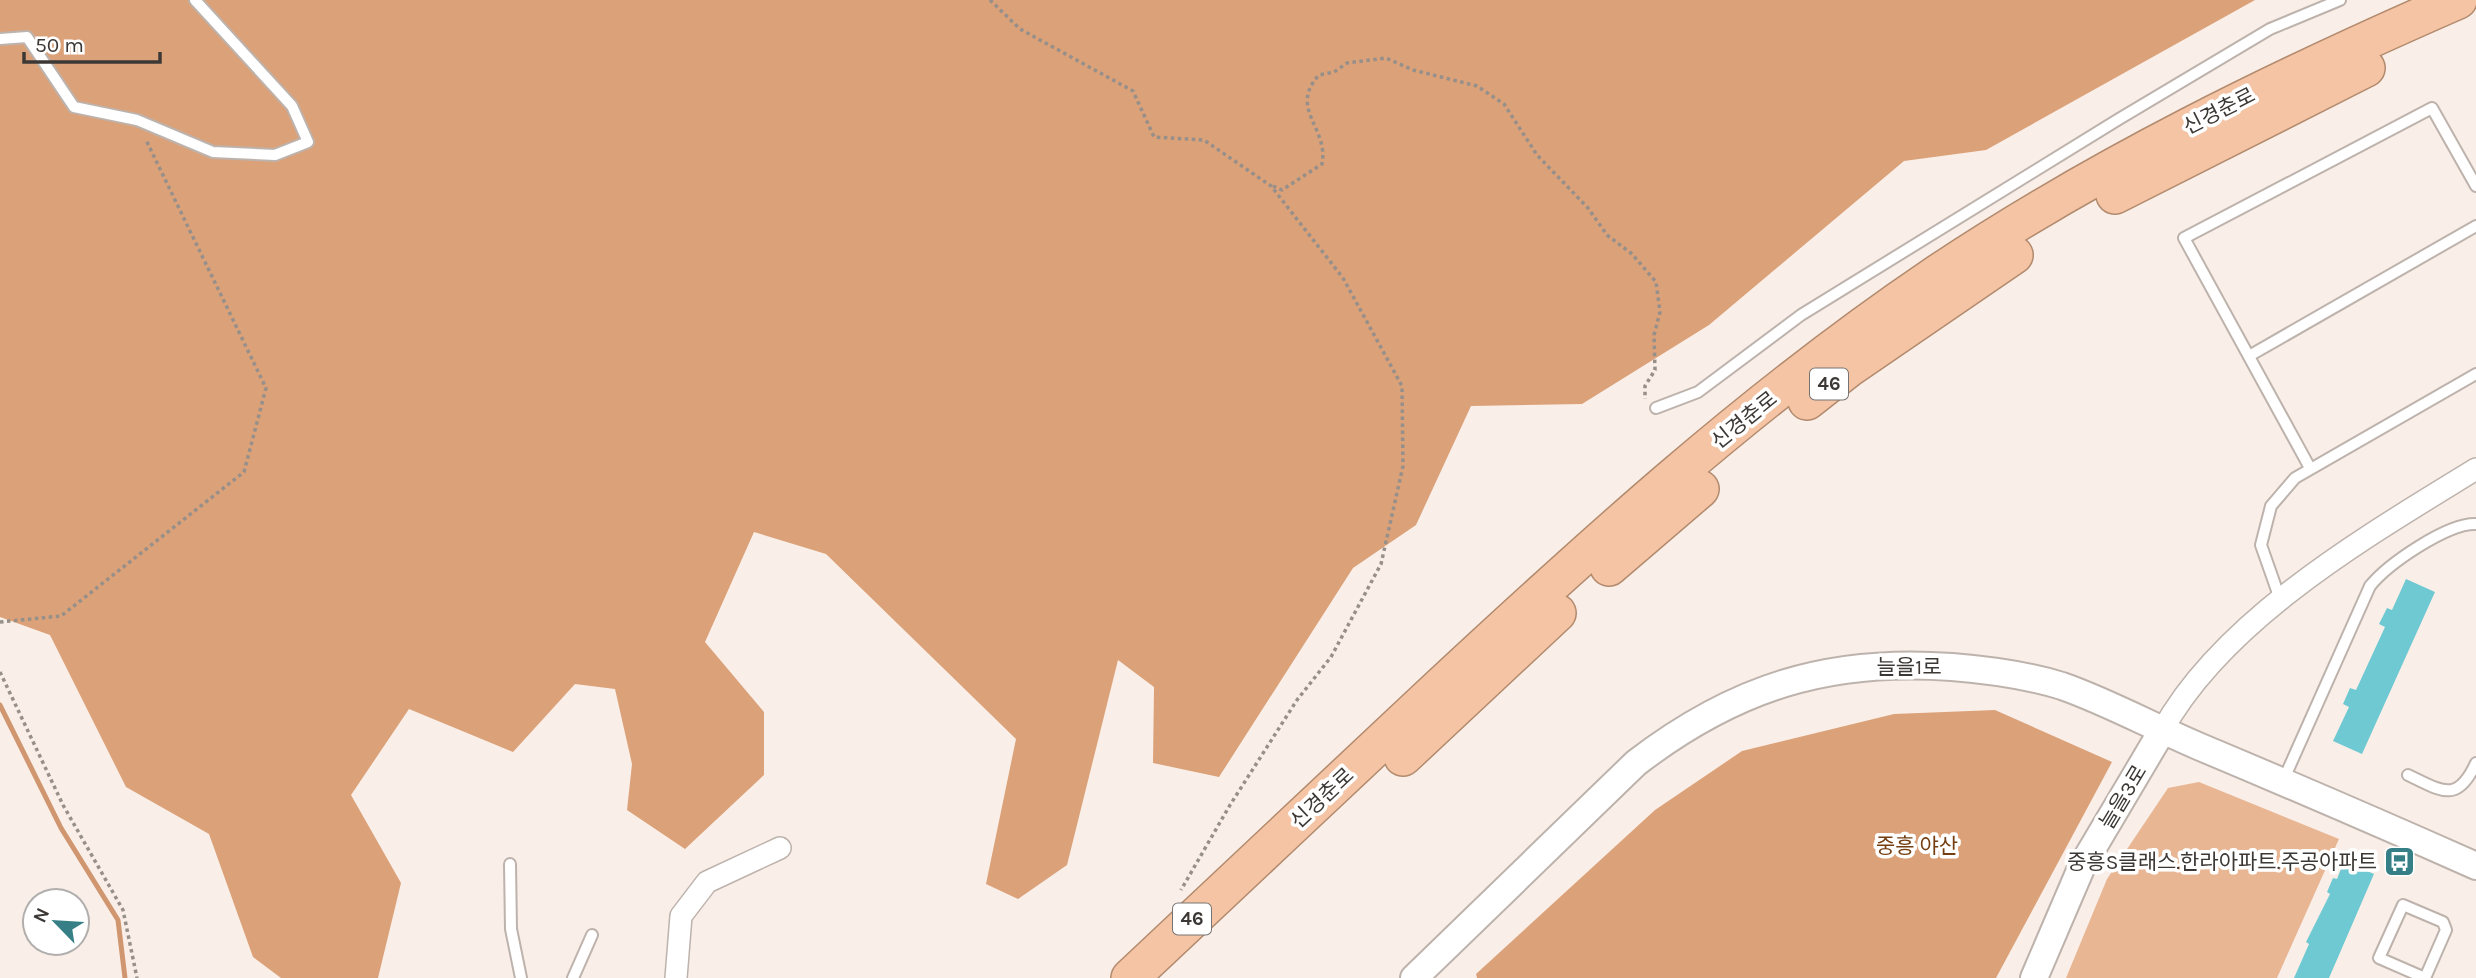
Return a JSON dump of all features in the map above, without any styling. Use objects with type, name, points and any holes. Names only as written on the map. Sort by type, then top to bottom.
[{"type":"highway","name":"신경춘로","points":[[1164,978],[1262,869],[1626,518],[1832,349],[1936,275],[2166,137],[2323,59],[2458,0]]},
{"type":"highway","name":"신경춘로","points":[[1130,978],[1262,869],[1709,481],[1849,368],[2036,241],[2142,180],[2337,80],[2476,19]]},
{"type":"street","points":[[2162,731],[2175,707],[2201,675],[2280,599],[2373,533],[2476,469]]},
{"type":"street","name":"늘을1로","points":[[1414,978],[1636,762],[1707,713],[1756,691],[1801,677],[1850,667],[1912,664],[1988,670],[2062,686],[2476,866]]},
{"type":"street","name":"늘을3로","points":[[2034,978],[2082,866],[2162,731]]},
{"type":"street","points":[[676,978],[681,916],[707,882],[780,848]]},
{"type":"lane","points":[[0,38],[27,37],[74,107],[136,120],[213,152],[275,155],[307,142],[292,106],[195,0]]},
{"type":"lane","points":[[1656,408],[1698,392],[1801,315],[2177,84],[2270,29],[2340,0]]},
{"type":"lane","points":[[2309,468],[2184,237],[2432,108],[2476,186]]},
{"type":"lane","points":[[2249,356],[2476,226]]},
{"type":"lane","points":[[2280,599],[2261,545],[2272,506],[2295,478],[2476,374]]},
{"type":"lane","points":[[2283,781],[2370,586],[2383,570],[2454,528],[2476,524]]},
{"type":"lane","points":[[2408,775],[2441,790],[2454,792],[2464,785],[2476,763]]},
{"type":"lane","points":[[510,864],[510,929],[521,978]]},
{"type":"lane","points":[[2403,905],[2443,922],[2446,930],[2425,978],[2379,958],[2403,905]]},
{"type":"lane","points":[[573,978],[592,935]]},
{"type":"path","points":[[990,0],[1020,29],[1133,91],[1154,137],[1203,140],[1271,186],[1282,190],[1322,164],[1325,148],[1307,109],[1306,95],[1319,75],[1334,72],[1347,63],[1386,58],[1413,70],[1477,86],[1493,95],[1504,104],[1537,155],[1588,208],[1607,235],[1632,254],[1656,282],[1660,312],[1654,335],[1655,370],[1643,396],[1656,408]]},
{"type":"path","points":[[0,622],[61,616],[244,472],[266,388],[136,120]]},
{"type":"path","points":[[1195,867],[1297,700],[1331,657],[1381,564],[1403,466],[1402,386],[1343,278],[1271,186]]},
{"type":"path","points":[[0,672],[63,806],[123,910],[137,978]]},
{"type":"shaded area","points":[[2199,782],[2339,839],[2277,978],[2066,978],[2107,879],[2168,788]]},
{"type":"green space","points":[[0,0],[2255,0],[1986,150],[1904,161],[1709,325],[1582,404],[1471,406],[1416,525],[1353,568],[1219,777],[1153,763],[1154,687],[1118,660],[1067,865],[1018,899],[986,884],[1016,739],[826,554],[754,532],[705,642],[764,712],[764,775],[685,849],[627,810],[632,764],[615,689],[575,684],[513,752],[409,709],[351,795],[401,883],[378,978],[281,978],[253,957],[209,834],[126,787],[50,635],[0,617]]},
{"type":"green space","name":"중흥 야산","points":[[1995,710],[2112,762],[1996,978],[1477,978],[1476,974],[1655,810],[1742,751],[1894,714]]},
{"type":"building","points":[[2406,579],[2435,592],[2362,754],[2333,741],[2349,707],[2343,704],[2350,688],[2356,690],[2385,627],[2379,624],[2387,608],[2392,610]]},
{"type":"building","points":[[2344,861],[2374,874],[2329,978],[2294,978],[2309,944],[2306,942],[2330,894],[2327,892],[2333,878],[2337,879]]},
{"type":"waterway","points":[[0,705],[61,828],[118,920],[125,978]]},
{"type":"place","name":"중흥S클래스.한라아파트.주공아파트","points":[[2400,862]]}]
